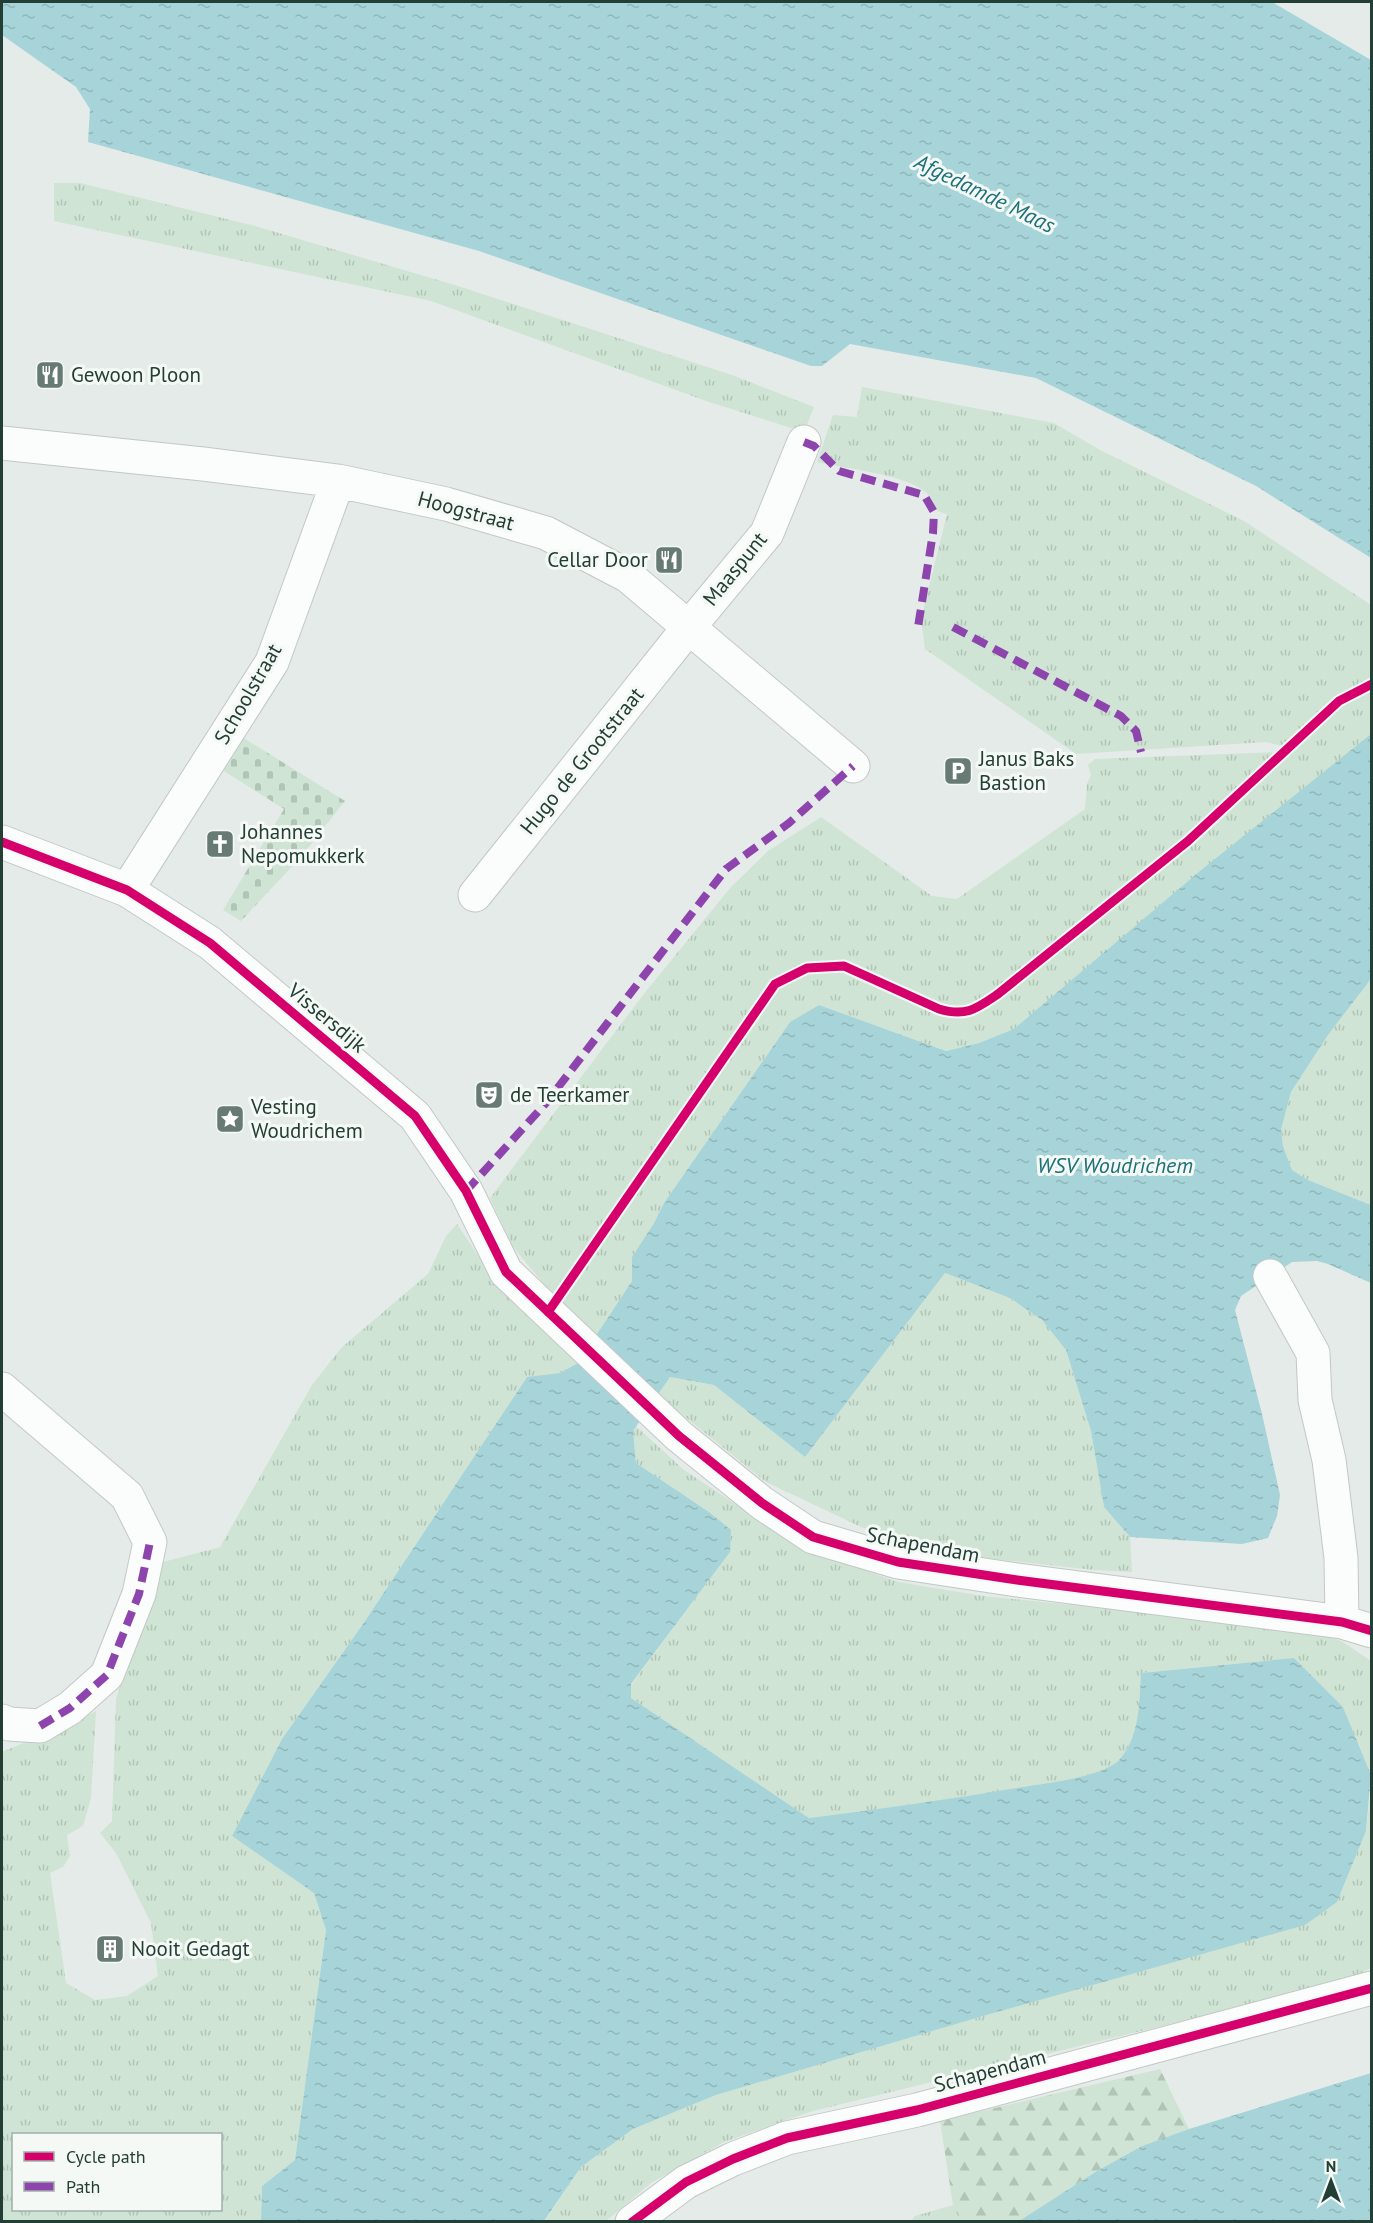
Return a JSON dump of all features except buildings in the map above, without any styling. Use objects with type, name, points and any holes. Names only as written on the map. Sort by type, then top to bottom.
[{"type":"street","name":"Maaspunt","points":[[689,627],[767,533],[804,442]]},
{"type":"street","name":"Hoogstraat","points":[[2,443],[338,481],[446,504],[546,533],[628,576],[853,766]]},
{"type":"street","name":"Schoolstraat","points":[[126,890],[272,662],[338,481]]},
{"type":"street","name":"Hugo de Grootstraat","points":[[475,895],[689,627]]},
{"type":"street","name":"Vissersdijk","points":[[6,852],[126,890],[210,943],[415,1116],[466,1191],[506,1272],[552,1316]]},
{"type":"street","points":[[1270,1276],[1314,1353],[1315,1400],[1329,1460],[1341,1558],[1357,1627]]},
{"type":"street","name":"Schapendam","points":[[552,1316],[679,1436],[762,1503],[813,1536],[898,1562],[1357,1627]]},
{"type":"street","points":[[2,1389],[126,1496],[150,1542],[140,1594],[108,1675],[70,1708],[40,1726],[9,1724],[2,1721]]},
{"type":"street","name":"Schapendam","points":[[632,2222],[686,2182],[733,2159],[787,2138],[917,2110],[1371,1988]]},
{"type":"green space","points":[[54,183],[80,183],[255,226],[458,286],[732,375],[814,407],[804,432],[709,402],[431,301],[54,221]]},
{"type":"green space","points":[[862,387],[1054,423],[1100,450],[1244,521],[1371,605],[1371,734],[1014,1029],[979,1043],[946,1051],[819,1005],[790,1022],[664,1203],[632,1257],[632,1281],[596,1336],[553,1295],[513,1247],[490,1198],[643,995],[731,887],[768,851],[821,817],[932,896],[957,899],[1085,809],[1087,784],[1091,775],[1088,765],[1095,759],[1282,752],[1287,747],[1266,742],[1076,754],[925,649],[921,619],[947,514],[937,511],[927,493],[899,479],[817,462],[833,415],[857,417]]},
{"type":"green space","points":[[242,737],[345,801],[300,858],[241,921],[223,910],[284,809],[224,771]]},
{"type":"green space","points":[[1371,979],[1371,1205],[1308,1180],[1292,1170],[1283,1146],[1281,1131],[1291,1092],[1328,1035]]},
{"type":"green space","points":[[457,1224],[492,1276],[578,1363],[560,1373],[526,1378],[363,1624],[282,1739],[232,1836],[314,1893],[326,1930],[295,2160],[262,2186],[261,2221],[2,2221],[2,1752],[96,1711],[91,1798],[83,1826],[67,1835],[70,1856],[63,1867],[50,1873],[66,1983],[95,2000],[127,1996],[158,1976],[151,1923],[116,1853],[100,1833],[112,1821],[116,1699],[163,1562],[220,1547],[312,1385],[341,1348],[428,1274],[446,1236]]},
{"type":"green space","points":[[945,1273],[1010,1298],[1042,1320],[1066,1350],[1091,1431],[1104,1507],[1130,1537],[1132,1572],[954,1555],[861,1527],[766,1482],[658,1395],[669,1377],[714,1385],[805,1457]]},
{"type":"green space","points":[[636,1426],[684,1470],[801,1547],[898,1582],[983,1596],[1273,1625],[1321,1633],[1343,1642],[1371,1661],[1371,1775],[1343,1707],[1294,1658],[1141,1673],[1139,1708],[1131,1741],[1119,1760],[1100,1771],[1072,1779],[966,1797],[809,1818],[631,1698],[631,1685],[729,1553],[731,1531],[709,1512],[636,1463],[633,1431]]},
{"type":"green space","points":[[1371,1789],[1371,1968],[1342,1982],[813,2111],[724,2142],[651,2183],[606,2221],[544,2222],[581,2167],[633,2129],[716,2095],[990,2014],[1337,1902],[1366,1831]]},
{"type":"green space","points":[[1160,2069],[1189,2129],[1142,2146],[1097,2171],[1019,2221],[964,2222],[953,2205],[940,2121]]},
{"type":"green space","points":[[953,2205],[964,2221],[911,2221],[915,2216]]},
{"type":"water","name":"Afgedamde Maas","points":[[2,2],[1272,2],[1371,60],[1371,558],[1256,486],[1036,378],[850,344],[822,366],[811,366],[479,251],[88,142],[90,109],[76,87],[2,35]]},
{"type":"water","name":"WSV Woudrichem","points":[[1371,734],[1371,979],[1328,1035],[1291,1092],[1281,1130],[1283,1146],[1292,1170],[1308,1180],[1371,1205],[1371,1283],[1317,1261],[1292,1262],[1241,1296],[1235,1310],[1280,1495],[1277,1516],[1268,1538],[1242,1544],[1130,1537],[1104,1507],[1091,1431],[1066,1350],[1042,1320],[1010,1298],[945,1273],[805,1457],[714,1385],[670,1377],[633,1431],[636,1463],[709,1512],[731,1530],[730,1552],[631,1684],[631,1698],[809,1818],[916,1804],[1088,1775],[1111,1766],[1126,1751],[1135,1730],[1141,1673],[1294,1658],[1343,1707],[1371,1775],[1366,1831],[1337,1902],[1305,1925],[990,2014],[716,2095],[633,2129],[581,2167],[544,2221],[261,2221],[262,2186],[295,2160],[326,1930],[314,1893],[232,1836],[282,1739],[363,1624],[527,1377],[560,1373],[578,1363],[632,1281],[632,1257],[664,1203],[790,1022],[819,1005],[946,1051],[979,1043],[1014,1029],[1200,871]]},
{"type":"water","points":[[1371,2073],[1371,2221],[1019,2221],[1097,2171],[1142,2146],[1189,2129]]},
{"type":"marked path","points":[[804,442],[814,446],[839,471],[924,495],[934,512],[933,533],[918,627]]},
{"type":"marked path","points":[[953,627],[1121,716],[1136,731],[1141,752]]},
{"type":"marked path","points":[[466,1191],[546,1103],[726,869],[789,823],[853,766]]},
{"type":"marked path","points":[[40,1726],[70,1708],[107,1675],[139,1594],[150,1542]]},
{"type":"cycle path","points":[[548,1312],[775,984],[807,968],[844,966],[939,1009],[964,1012],[977,1007],[998,994],[1188,841],[1339,701],[1372,684]]},
{"type":"cycle path","points":[[2,842],[127,890],[210,943],[415,1116],[466,1191],[506,1272],[679,1436],[762,1503],[813,1537],[898,1562],[1017,1580],[1342,1622],[1372,1631]]},
{"type":"cycle path","points":[[632,2222],[686,2182],[733,2159],[787,2138],[917,2110],[1372,1988]]},
{"type":"place","name":"Gewoon Ploon","points":[[50,375]]},
{"type":"place","name":"Cellar Door","points":[[669,560]]},
{"type":"place","name":"Janus Baks Bastion","points":[[958,771]]},
{"type":"place","name":"Johannes Nepomukkerk","points":[[220,844]]},
{"type":"place","name":"de Teerkamer","points":[[489,1095]]},
{"type":"place","name":"Vesting Woudrichem","points":[[230,1119]]},
{"type":"place","name":"Nooit Gedagt","points":[[110,1949]]}]
